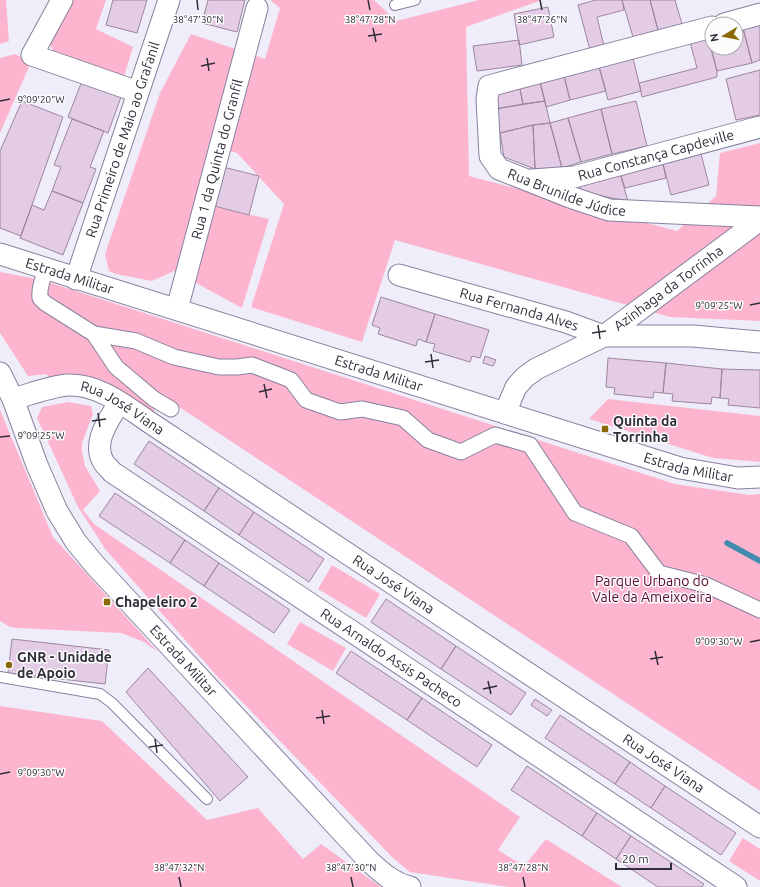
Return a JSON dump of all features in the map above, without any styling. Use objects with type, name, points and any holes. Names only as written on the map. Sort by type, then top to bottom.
[{"type":"street","points":[[62,0],[32,54],[138,92]]},
{"type":"street","name":"Rua Primeiro de Maio ao Grafanil","points":[[76,279],[169,0]]},
{"type":"street","name":"Rua 1 da Quinta do Granfil","points":[[177,310],[257,8]]},
{"type":"street","points":[[744,18],[760,14]]},
{"type":"street","name":"Rua Brunilde Júdice","points":[[704,29],[490,86],[487,99],[490,156],[499,169],[570,197],[610,210],[760,217]]},
{"type":"street","name":"Rua Constança Capdeville","points":[[527,180],[574,177],[760,127]]},
{"type":"street","name":"Azinhaga da Torrinha","points":[[505,413],[516,387],[525,377],[536,369],[604,336],[760,220]]},
{"type":"street","name":"Estrada Militar","points":[[0,254],[680,468],[738,478],[760,477]]},
{"type":"street","points":[[47,270],[42,279],[40,298],[45,303],[94,334],[136,341],[174,357],[219,367],[252,365],[291,380],[306,400],[340,412],[362,409],[403,418],[428,440],[461,452],[495,436],[530,444],[575,513],[631,536],[659,573],[706,585],[760,610]]},
{"type":"street","name":"Rua Fernanda Alves","points":[[399,275],[566,322],[604,336],[693,336],[760,342]]},
{"type":"street","points":[[94,334],[116,367],[154,399],[171,409]]},
{"type":"street","name":"Estrada Militar","points":[[0,373],[13,399],[37,465],[57,511],[76,542],[95,565],[369,861],[384,875],[400,884],[410,887]]},
{"type":"street","name":"Rua José Viana","points":[[13,399],[67,385],[83,386],[99,391],[760,827]]},
{"type":"street","name":"Rua Arnaldo Assis Pacheco","points":[[119,403],[101,435],[100,450],[104,462],[112,472],[736,887]]},
{"type":"lane","points":[[394,5],[415,0]]},
{"type":"lane","points":[[0,677],[100,694],[112,703],[207,799]]},
{"type":"green space","points":[[0,0],[6,0],[9,41],[0,44]]},
{"type":"green space","points":[[70,0],[106,0],[96,29],[133,47],[122,83],[54,52],[50,44]]},
{"type":"green space","points":[[270,0],[374,0],[396,21],[479,0],[542,0],[466,27],[469,176],[677,231],[716,196],[720,153],[760,143],[760,321],[670,317],[395,240],[362,342],[251,307],[284,204],[237,153],[215,147],[198,203],[269,219],[242,308],[174,271],[152,281],[116,274],[109,271],[105,254],[160,93],[191,34],[265,59],[280,8]]},
{"type":"green space","points":[[15,54],[31,62],[0,133],[0,58]]},
{"type":"green space","name":"Parque Urbano do Vale da Ameixoeira","points":[[0,272],[42,280],[675,484],[749,495],[760,494],[760,791],[164,397],[150,416],[48,380],[47,374],[28,376],[0,333]]},
{"type":"green space","points":[[608,399],[760,416],[760,462],[713,458],[589,419]]},
{"type":"green space","points":[[68,402],[91,406],[93,414],[82,443],[82,451],[85,466],[100,491],[83,510],[94,524],[520,817],[498,850],[524,866],[546,839],[622,887],[508,887],[410,872],[394,859],[216,675],[106,550],[78,507],[37,418],[42,407]]},
{"type":"green space","points":[[0,410],[53,537],[158,652],[144,642],[121,633],[17,628],[10,627],[0,621]]},
{"type":"green space","points":[[332,565],[380,594],[366,618],[318,589]]},
{"type":"green space","points":[[300,622],[346,648],[333,671],[287,644]]},
{"type":"green space","points":[[0,706],[102,721],[207,820],[258,808],[303,859],[321,844],[381,887],[0,887]]},
{"type":"green space","points":[[743,838],[760,849],[760,881],[729,861]]},
{"type":"building","points":[[113,0],[147,0],[137,33],[106,25]]},
{"type":"building","points":[[208,0],[245,0],[237,32],[202,23]]},
{"type":"building","points":[[596,0],[622,0],[624,10],[597,17],[604,46],[590,50],[578,5]]},
{"type":"building","points":[[622,0],[650,0],[658,30],[633,37]]},
{"type":"building","points":[[650,0],[675,0],[682,24],[658,30]]},
{"type":"building","points":[[548,7],[554,37],[519,45],[514,14]]},
{"type":"building","points":[[760,20],[760,60],[752,63],[744,32],[744,28]]},
{"type":"building","points":[[744,32],[752,63],[717,71],[713,56],[744,56]]},
{"type":"building","points":[[704,38],[704,56],[713,56],[717,77],[642,97],[639,83],[697,68],[690,42]]},
{"type":"building","points":[[519,40],[522,65],[477,71],[473,46]]},
{"type":"building","points":[[632,54],[641,91],[608,100],[598,63]]},
{"type":"building","points":[[598,63],[606,91],[570,100],[563,72]]},
{"type":"building","points":[[760,70],[760,115],[736,120],[726,79]]},
{"type":"building","points":[[563,72],[570,100],[546,107],[539,78]]},
{"type":"building","points":[[539,78],[545,101],[523,104],[519,84]]},
{"type":"building","points":[[82,81],[121,97],[108,133],[68,117]]},
{"type":"building","points":[[519,84],[523,104],[495,109],[495,90]]},
{"type":"building","points":[[22,101],[63,117],[21,236],[0,228],[0,151]]},
{"type":"building","points":[[545,101],[550,123],[533,125],[500,133],[495,109]]},
{"type":"building","points":[[636,101],[647,146],[612,154],[601,109]]},
{"type":"building","points":[[601,109],[612,154],[581,162],[568,118]]},
{"type":"building","points":[[568,118],[581,162],[562,168],[550,123]]},
{"type":"building","points":[[72,119],[104,131],[90,167],[96,169],[83,203],[52,191],[61,167],[54,165]]},
{"type":"building","points":[[550,123],[562,168],[535,169],[533,125]]},
{"type":"building","points":[[533,125],[535,169],[504,157],[500,133]]},
{"type":"building","points":[[700,150],[709,185],[671,195],[662,160]]},
{"type":"building","points":[[662,160],[666,178],[625,188],[619,170]]},
{"type":"building","points":[[223,167],[259,176],[249,215],[214,206]]},
{"type":"building","points":[[619,170],[628,201],[581,192],[579,182]]},
{"type":"building","points":[[52,191],[83,203],[63,255],[20,238],[32,205],[44,210]]},
{"type":"building","points":[[381,297],[435,314],[426,342],[418,339],[416,346],[378,334],[380,328],[372,325]]},
{"type":"building","points":[[435,314],[489,330],[480,358],[472,356],[470,362],[433,351],[435,344],[426,342]]},
{"type":"building","points":[[485,356],[496,360],[493,366],[483,363]]},
{"type":"building","points":[[608,358],[666,363],[663,393],[654,392],[653,398],[614,394],[615,388],[606,387]]},
{"type":"building","points":[[666,363],[722,369],[720,398],[712,397],[711,404],[672,401],[673,394],[663,393]]},
{"type":"building","points":[[722,369],[760,370],[760,408],[728,405],[729,399],[720,398]]},
{"type":"building","points":[[149,441],[219,488],[204,511],[134,464]]},
{"type":"building","points":[[219,488],[254,512],[239,535],[204,511]]},
{"type":"building","points":[[115,493],[185,540],[170,563],[99,516]]},
{"type":"building","points":[[254,512],[324,559],[309,582],[239,535]]},
{"type":"building","points":[[185,540],[219,563],[204,586],[170,563]]},
{"type":"building","points":[[219,563],[290,610],[274,633],[204,586]]},
{"type":"building","points":[[386,599],[456,646],[441,669],[371,622]]},
{"type":"building","points":[[12,639],[109,650],[105,684],[8,673]]},
{"type":"building","points":[[456,646],[526,693],[511,715],[441,669]]},
{"type":"building","points":[[351,651],[422,698],[407,720],[336,673]]},
{"type":"building","points":[[148,668],[248,777],[220,801],[126,692]]},
{"type":"building","points":[[422,698],[492,745],[477,767],[407,720]]},
{"type":"building","points":[[535,699],[552,710],[547,716],[531,705]]},
{"type":"building","points":[[560,715],[630,762],[615,784],[545,738]]},
{"type":"building","points":[[630,762],[665,786],[651,808],[615,784]]},
{"type":"building","points":[[527,766],[597,813],[582,836],[511,790]]},
{"type":"building","points":[[665,786],[736,833],[721,855],[651,808]]},
{"type":"building","points":[[597,813],[631,836],[616,859],[582,836]]},
{"type":"building","points":[[631,836],[704,884],[702,887],[658,887],[616,859]]},
{"type":"waterway","points":[[727,543],[760,561]]},
{"type":"place","name":"Quinta da Torrinha","points":[[605,429]]},
{"type":"place","name":"Chapeleiro 2","points":[[107,602]]},
{"type":"place","name":"GNR - Unidade de Apoio","points":[[9,665]]}]
